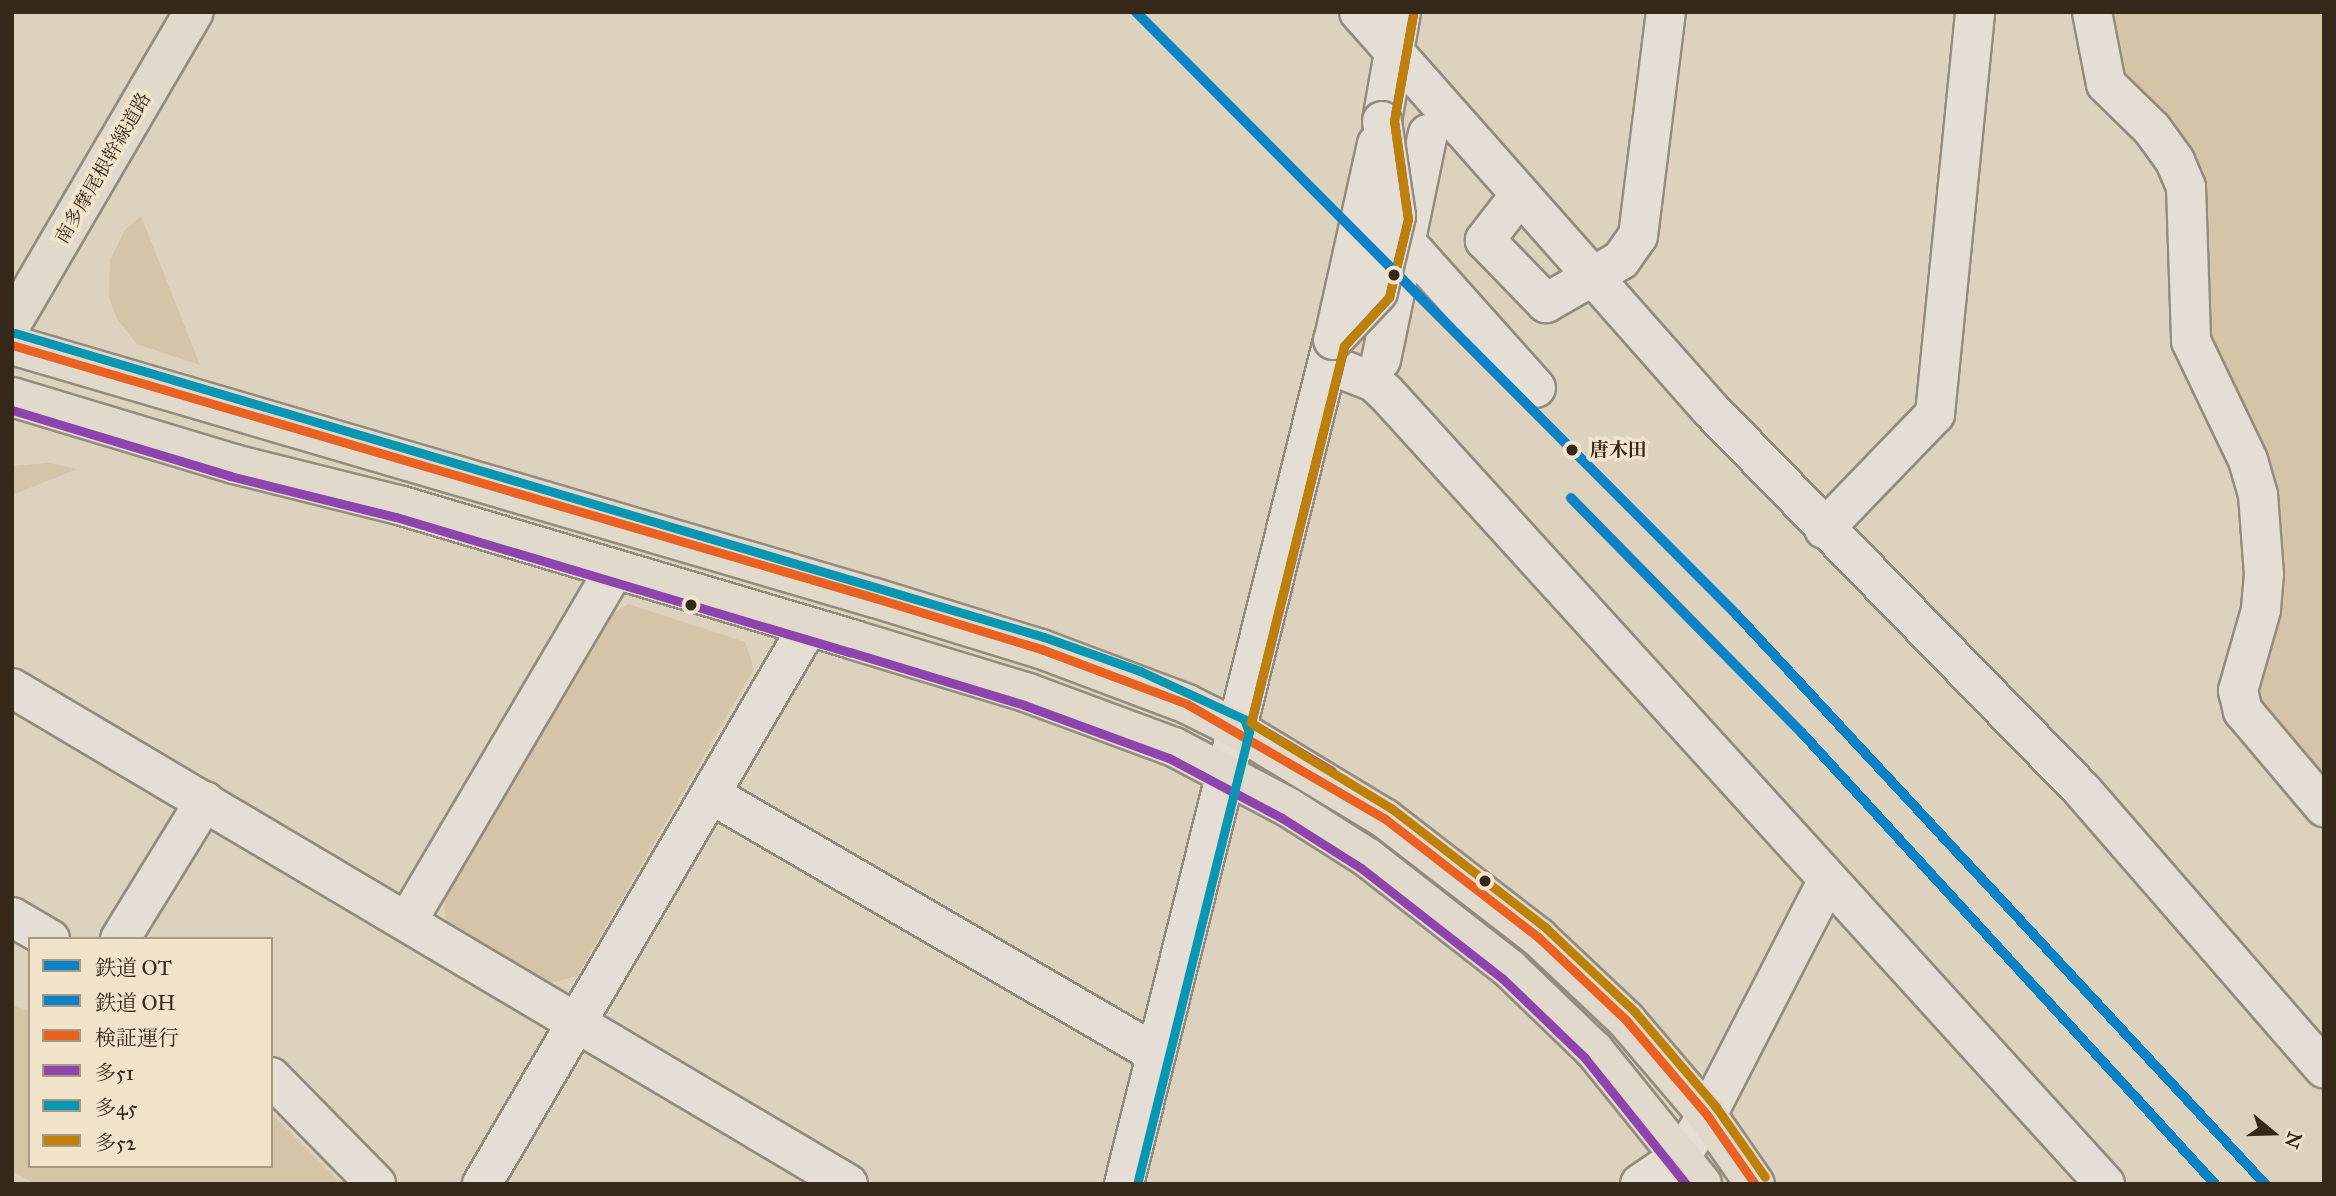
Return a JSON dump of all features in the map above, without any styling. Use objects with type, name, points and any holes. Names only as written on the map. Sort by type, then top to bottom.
[{"type":"main road","name":"南多摩尾根幹線道路","points":[[12,323],[194,12]]},
{"type":"main road","points":[[12,345],[1041,649],[1135,682],[1237,729],[1384,818],[1538,937],[1626,1020],[1707,1115],[1755,1184]]},
{"type":"main road","points":[[12,397],[615,569],[1041,697],[1133,730],[1225,772],[1368,858],[1510,970],[1594,1050],[1692,1169]]},
{"type":"street","points":[[1359,12],[1392,68],[1519,196],[1824,529],[2081,790],[2324,1068]]},
{"type":"street","points":[[1381,360],[1405,240],[1410,136],[1392,68],[1401,12]]},
{"type":"street","points":[[1519,196],[1485,240],[1546,303],[1593,279],[1621,260],[1638,236],[1666,12]]},
{"type":"street","points":[[1824,529],[1935,414],[1975,12]]},
{"type":"street","points":[[2092,12],[2106,84],[2152,129],[2175,160],[2186,187],[2191,341],[2248,460],[2258,495],[2264,574],[2261,610],[2238,691],[2243,711],[2324,807]]},
{"type":"street","points":[[1124,1184],[1331,352],[1410,136]]},
{"type":"street","points":[[1405,240],[1535,388]]},
{"type":"street","points":[[1331,352],[1374,382],[1386,394],[1827,882],[1865,918],[2105,1184]]},
{"type":"street","points":[[408,920],[615,569]]},
{"type":"street","points":[[482,1184],[808,627]]},
{"type":"street","points":[[12,688],[408,920],[577,1025],[848,1184]]},
{"type":"street","points":[[712,795],[1155,1053]]},
{"type":"street","points":[[121,937],[205,801]]},
{"type":"street","points":[[1640,1184],[1692,1169],[1707,1115],[1827,882]]},
{"type":"street","points":[[12,916],[47,937]]},
{"type":"street","points":[[273,1079],[376,1184]]},
{"type":"shaded area","points":[[2113,12],[2324,12],[2324,777],[2261,703],[2259,693],[2284,594],[2282,527],[2277,496],[2216,353],[2205,302],[2209,244],[2202,178],[2172,122],[2125,72]]},
{"type":"shaded area","points":[[141,216],[200,365],[137,344],[117,319],[109,297],[110,260],[125,230]]},
{"type":"shaded area","points":[[49,463],[77,469],[12,495],[12,466]]},
{"type":"shaded area","points":[[628,604],[745,642],[754,669],[577,976],[547,984],[446,923],[444,896],[609,615]]},
{"type":"shaded area","points":[[12,1005],[28,1010],[28,1168],[273,1168],[273,1115],[342,1184],[35,1184],[12,1171]]},
{"type":"rail line","name":"OT","points":[[1136,12],[1737,615],[2265,1184]]},
{"type":"rail line","name":"OH","points":[[1571,498],[1802,733],[2215,1184]]},
{"type":"transit line","name":"多51","points":[[1332,771],[1251,723],[1344,346],[1389,297],[1408,219],[1394,121],[1413,14]]},
{"type":"transit line","name":"多52","points":[[1413,14],[1394,121],[1408,219],[1389,297],[1344,346],[1251,723],[1391,808],[1546,928],[1635,1012],[1716,1107],[1765,1177]]},
{"type":"transit line","name":"多45","points":[[15,333],[1044,637],[1140,671],[1244,719],[1249,732],[1137,1184]]},
{"type":"transit line","name":"検証運行","points":[[12,345],[875,598],[1041,649],[1187,704],[1384,818],[1538,937],[1626,1020],[1707,1115],[1755,1184]]},
{"type":"transit line","name":"多51","points":[[12,410],[230,476],[396,517],[850,652],[1024,705],[1169,758],[1282,818],[1361,868],[1502,978],[1585,1058],[1686,1184]]},
{"type":"place","name":"唐木田","points":[[1572,450]]}]
